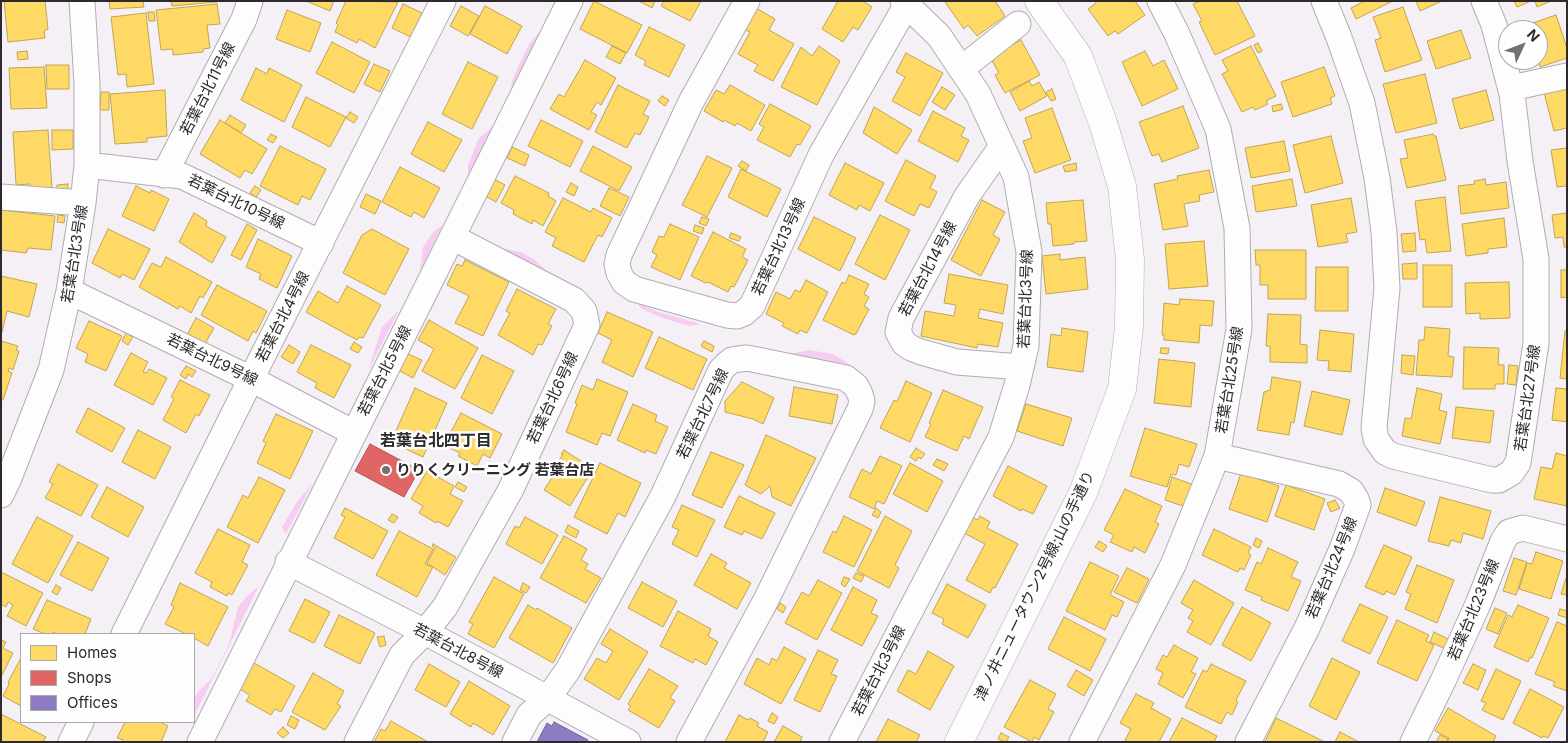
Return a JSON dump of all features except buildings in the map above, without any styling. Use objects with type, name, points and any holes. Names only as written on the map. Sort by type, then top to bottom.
[{"type":"street","name":"若葉台北3号線","points":[[1,495],[51,370],[69,291],[87,165],[87,84],[82,1]]},
{"type":"street","name":"若葉台北11号線","points":[[164,175],[244,19],[250,1]]},
{"type":"street","name":"若葉台北4号線","points":[[125,633],[443,1]]},
{"type":"street","name":"若葉台北5号線","points":[[200,742],[288,562],[570,1]]},
{"type":"street","name":"若葉台北13号線","points":[[747,1],[692,102],[619,255],[617,264],[624,282],[634,289],[736,316],[744,313],[752,306],[821,155],[905,3]]},
{"type":"street","name":"若葉台北25号線","points":[[1082,742],[1173,565],[1218,456],[1239,328],[1237,228],[1218,129],[1177,34],[1160,1]]},
{"type":"street","name":"若葉台北27号線","points":[[1324,1],[1362,103],[1378,187],[1384,232],[1387,288],[1374,428],[1376,438],[1385,452],[1393,456],[1492,480],[1499,480],[1507,477],[1518,464],[1536,344],[1536,259],[1510,88],[1494,24],[1484,1]]},
{"type":"street","name":"津ノ井ニュータウン2号線;山の手通り","points":[[959,742],[1083,493],[1122,389],[1129,328],[1130,259],[1122,186],[1103,123],[1078,56],[1043,2]]},
{"type":"street","name":"若葉台北3号線","points":[[842,742],[1001,437],[1026,346],[1029,252],[1016,177],[978,94],[939,36],[905,3]]},
{"type":"street","points":[[961,69],[1018,24]]},
{"type":"street","points":[[1510,88],[1567,76]]},
{"type":"street","name":"若葉台北14号線","points":[[1002,146],[967,196],[901,318],[898,332],[904,343],[921,352],[957,362],[1021,367]]},
{"type":"street","name":"若葉台北10号線","points":[[87,165],[182,176],[321,244]]},
{"type":"street","points":[[1,196],[83,203]]},
{"type":"street","name":"若葉台北6号線","points":[[358,742],[402,655],[425,632],[445,607],[511,489],[587,326],[584,311],[574,300],[452,237]]},
{"type":"street","name":"若葉台北9号線","points":[[69,291],[252,379],[354,434]]},
{"type":"street","name":"若葉台北7号線","points":[[515,742],[529,715],[548,698],[568,670],[663,496],[722,370],[727,364],[732,360],[747,358],[846,378],[856,386],[860,394],[862,401],[860,409],[765,602],[689,742]]},
{"type":"street","name":"若葉台北24号線","points":[[1218,456],[1339,484],[1351,491],[1358,505],[1342,549],[1307,628],[1248,742]]},
{"type":"street","name":"若葉台北23号線","points":[[1413,742],[1478,604],[1503,541],[1510,532],[1523,528],[1567,539]]},
{"type":"street","name":"若葉台北8号線","points":[[288,562],[425,632],[628,742]]},
{"type":"street","points":[[71,742],[80,723]]},
{"type":"shaded area","points":[[540,32],[511,92],[512,81],[522,58],[530,43]]},
{"type":"shaded area","points":[[497,123],[468,177],[468,165],[479,138]]},
{"type":"shaded area","points":[[442,226],[420,271],[423,247],[433,232]]},
{"type":"shaded area","points":[[499,248],[521,252],[535,260],[554,278]]},
{"type":"shaded area","points":[[636,302],[658,312],[701,324],[689,326],[660,317],[642,309]]},
{"type":"shaded area","points":[[399,310],[368,371],[382,327]]},
{"type":"shaded area","points":[[809,350],[833,354],[851,365],[790,354]]},
{"type":"shaded area","points":[[312,484],[286,534],[282,527],[297,502]]},
{"type":"shaded area","points":[[259,586],[195,714],[195,698],[197,693],[212,678],[229,644],[238,607]]},
{"type":"place","name":"りりくクリーニング 若葉台店","points":[[386,470]]},
{"type":"district","name":"若葉台北四丁目","points":[[436,441]]}]
